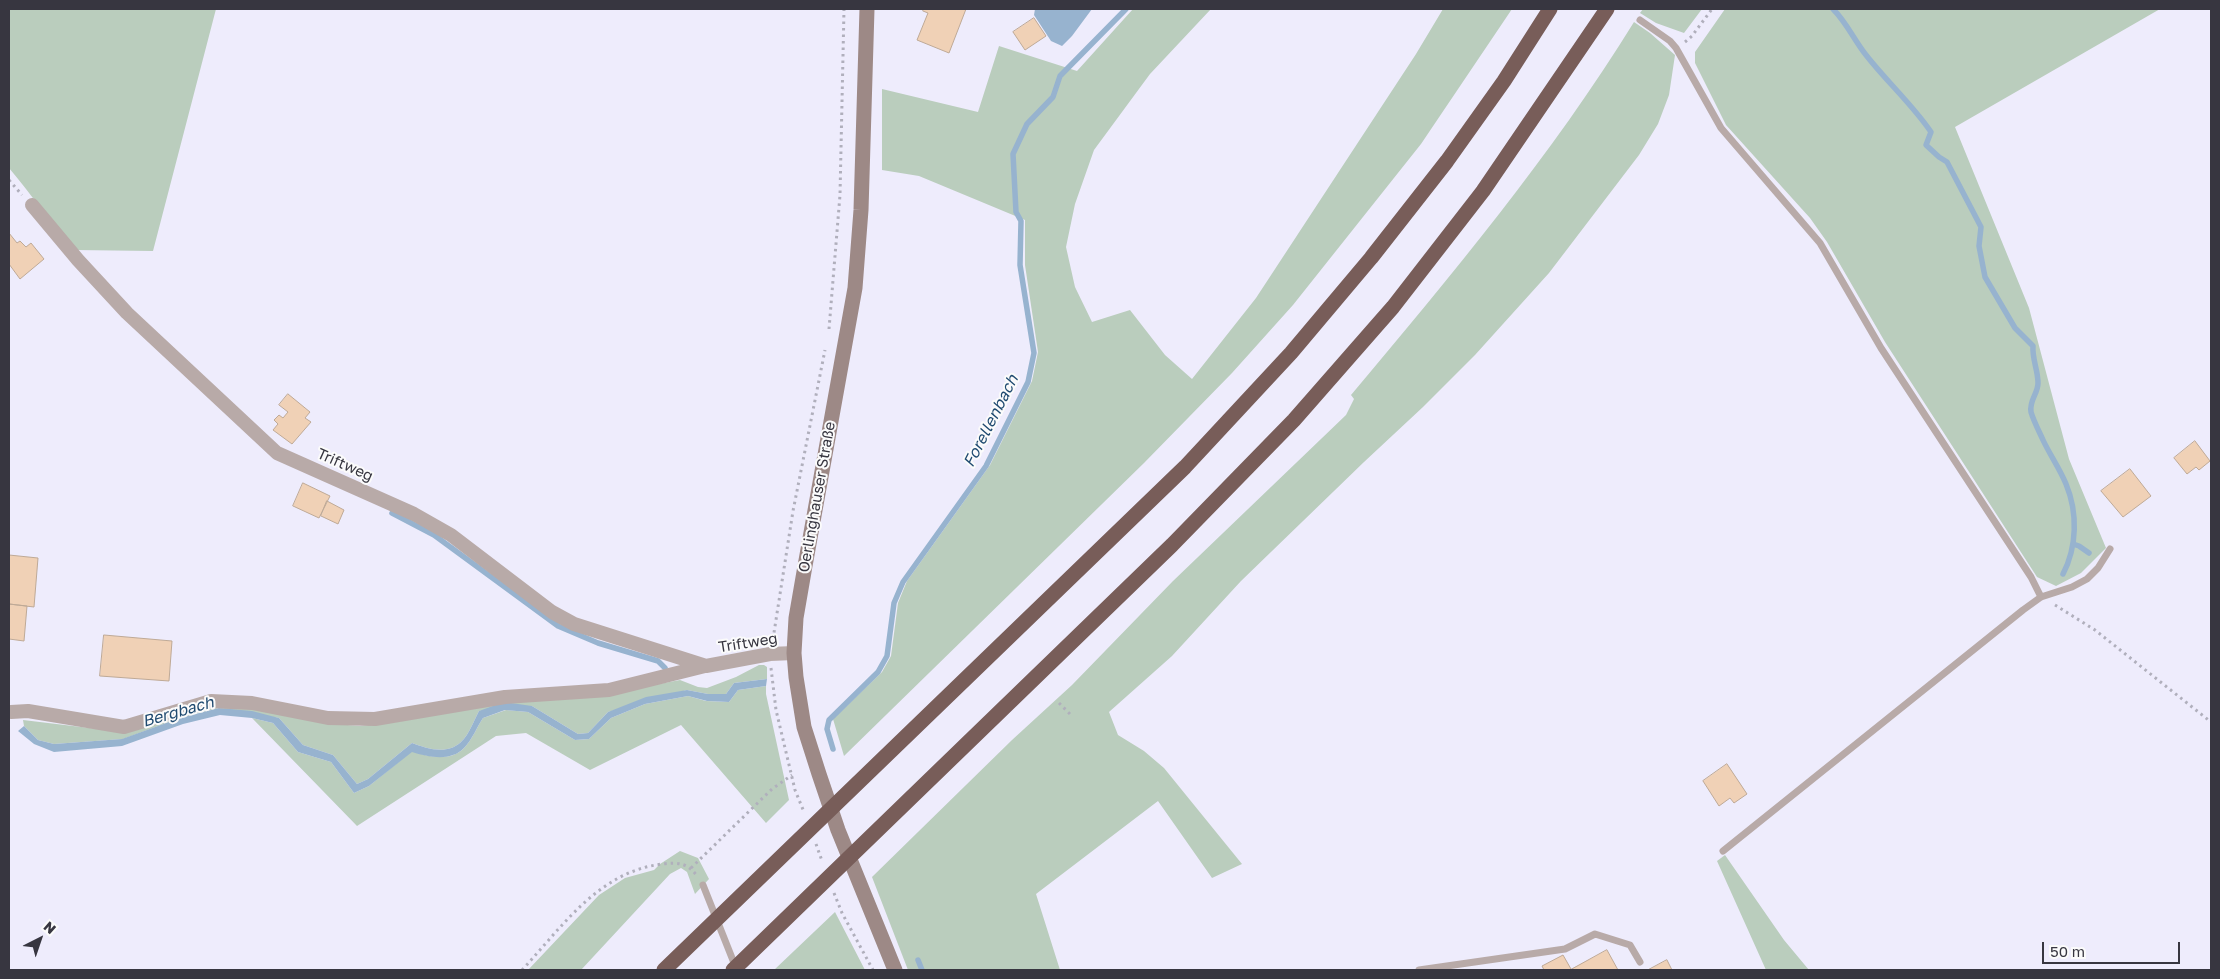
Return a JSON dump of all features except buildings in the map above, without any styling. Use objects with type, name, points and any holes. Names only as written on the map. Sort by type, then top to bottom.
[{"type":"highway","points":[[664,970],[1185,467],[1291,353],[1371,258],[1447,161],[1504,80],[1550,9]]},
{"type":"highway","points":[[733,970],[1172,545],[1287,427],[1389,312],[1483,191],[1607,9]]},
{"type":"main road","name":"Oerlinghauser Straße","points":[[867,9],[861,210],[855,288],[796,618],[794,653],[804,727],[838,830],[895,970]]},
{"type":"street","name":"Triftweg","points":[[32,206],[78,260],[128,313],[277,453],[414,514],[451,535],[552,612],[574,624],[706,666]]},
{"type":"street","name":"Triftweg","points":[[11,712],[28,711],[124,727],[211,701],[252,703],[328,718],[375,719],[505,697],[609,690],[706,666],[770,654],[794,653]]},
{"type":"lane","points":[[1640,20],[1670,41],[1676,48],[1721,128],[1820,243],[1881,348],[2031,577],[2042,597]]},
{"type":"lane","points":[[1723,850],[2042,597],[2072,587],[2086,579],[2098,568],[2110,549]]},
{"type":"lane","points":[[703,885],[737,970]]},
{"type":"lane","points":[[1419,970],[1565,949],[1594,934],[1630,945],[1640,962]]},
{"type":"path","points":[[1676,48],[1692,36],[1712,9]]},
{"type":"path","points":[[2042,597],[2095,630],[2211,722]]},
{"type":"path","points":[[1058,703],[1070,714]]},
{"type":"path","points":[[691,868],[772,789],[792,775]]},
{"type":"path","points":[[522,970],[596,891],[622,874],[648,866],[680,863],[691,868],[703,885]]},
{"type":"green space","points":[[9,9],[216,9],[153,251],[75,250],[9,168]]},
{"type":"green space","points":[[1133,9],[1211,9],[1150,74],[1094,150],[1075,204],[1066,247],[1075,287],[1092,322],[1130,310],[1165,355],[1192,379],[1256,298],[1416,54],[1443,9],[1512,9],[1421,144],[1293,305],[1232,373],[1144,463],[844,756],[833,719],[882,672],[891,656],[898,603],[907,581],[990,465],[1032,381],[1038,352],[1025,265],[1025,220],[919,176],[882,170],[882,89],[978,112],[999,46],[1077,71]]},
{"type":"green space","points":[[1643,9],[1702,9],[1684,33],[1656,23],[1640,13]]},
{"type":"green space","points":[[1725,9],[2160,9],[1955,127],[2029,308],[2069,459],[2106,548],[2081,573],[2056,586],[2037,577],[1885,342],[1827,242],[1810,218],[1726,125],[1695,63],[1695,52]]},
{"type":"green space","points":[[1634,22],[1675,55],[1669,95],[1658,124],[1639,155],[1549,273],[1475,355],[1241,581],[1172,656],[1109,712],[1118,735],[1144,751],[1164,768],[1242,864],[1212,878],[1158,801],[1036,894],[1060,970],[908,970],[872,877],[1012,740],[1072,685],[1173,581],[1346,415],[1354,399],[1351,395],[1463,260],[1535,167],[1569,120]]},
{"type":"green space","points":[[759,665],[767,667],[767,679],[734,683],[726,694],[708,694],[687,690],[608,712],[588,733],[578,734],[532,706],[479,711],[466,735],[456,746],[437,750],[412,743],[368,779],[357,784],[333,755],[303,745],[279,718],[219,708],[180,718],[123,739],[54,744],[38,740],[24,726],[23,720],[123,732],[226,705],[243,705],[322,723],[360,726],[396,722],[477,706],[610,693],[680,680],[698,687],[707,688],[736,677]]},
{"type":"green space","points":[[766,686],[766,694],[789,800],[766,823],[681,725],[590,770],[526,733],[496,736],[357,826],[252,718],[273,723],[298,752],[331,762],[354,793],[369,786],[412,751],[439,757],[446,757],[459,752],[470,741],[483,718],[506,710],[528,712],[575,740],[589,739],[611,718],[645,704],[688,696],[706,701],[729,702],[738,690]]},
{"type":"green space","points":[[680,851],[698,858],[709,879],[695,894],[687,872],[681,868],[670,874],[581,970],[528,970],[599,895],[625,878],[654,870]]},
{"type":"green space","points":[[1725,855],[1784,940],[1809,970],[1766,970],[1717,861]]},
{"type":"green space","points":[[835,912],[865,970],[774,970]]},
{"type":"water","points":[[1035,9],[1092,9],[1062,46],[1051,41],[1034,15]]},
{"type":"water","points":[[767,679],[766,686],[738,690],[729,702],[707,701],[688,696],[645,704],[611,718],[589,739],[575,740],[528,712],[505,710],[483,718],[470,741],[459,752],[446,757],[439,757],[412,752],[369,786],[354,793],[331,762],[298,752],[273,723],[252,718],[220,715],[183,724],[122,746],[54,752],[34,744],[18,731],[24,726],[38,740],[54,744],[122,739],[180,718],[219,708],[252,711],[279,718],[303,745],[333,755],[357,784],[368,779],[412,743],[437,750],[456,746],[466,735],[479,711],[504,702],[532,706],[578,734],[588,733],[608,712],[646,697],[687,690],[708,694],[726,694],[734,683]]},
{"type":"waterway","name":"Forellenbach","points":[[833,749],[827,729],[829,720],[878,672],[887,656],[894,603],[903,582],[986,466],[1028,382],[1034,353],[1020,265],[1021,221],[1016,212],[1013,154],[1027,124],[1053,97],[1060,76],[1126,9]]},
{"type":"waterway","points":[[1833,9],[1866,55],[1931,132],[1926,145],[1947,162],[1981,227],[1979,246],[1985,277],[2015,328],[2033,346],[2038,383],[2031,404],[2031,412],[2043,440],[2064,478],[2073,506],[2073,541],[2068,564],[2063,574]]},
{"type":"waterway","points":[[392,513],[434,535],[558,626],[598,643],[658,661],[665,668]]},
{"type":"waterway","points":[[2073,544],[2089,553]]},
{"type":"waterway","name":"Forellenbach","points":[[918,960],[922,970]]},
{"type":"water label","name":"Bergbach","points":[[178,712]]}]
